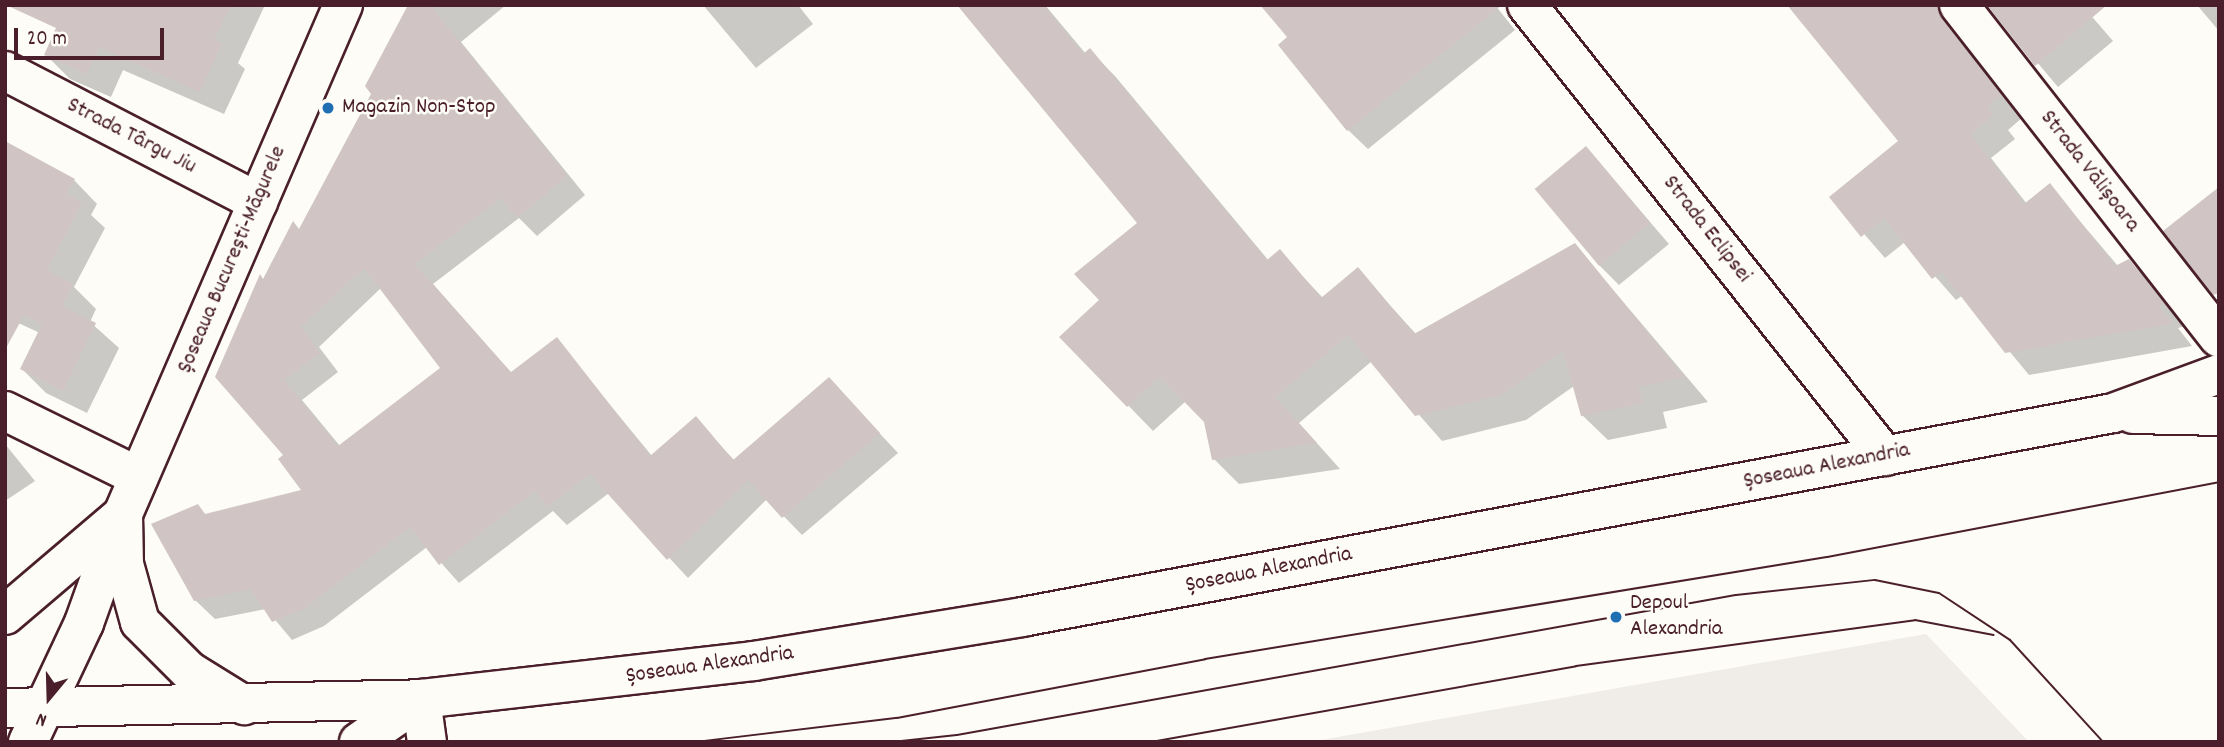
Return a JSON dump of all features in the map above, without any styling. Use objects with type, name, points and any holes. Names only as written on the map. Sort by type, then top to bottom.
[{"type":"main road","name":"Șoseaua București-Măgurele","points":[[28,742],[84,622],[123,514],[343,5]]},
{"type":"main road","name":"Strada Eclipsei","points":[[1527,5],[1885,456]]},
{"type":"main road","name":"Strada Vălișoara","points":[[1959,5],[2219,338]]},
{"type":"main road","name":"Strada Târgu Jiu","points":[[5,71],[258,202]]},
{"type":"main road","name":"Șoseaua Alexandria","points":[[5,708],[244,705],[421,699],[603,682],[1009,620],[2113,413],[2219,374]]},
{"type":"main road","points":[[5,411],[139,477]]},
{"type":"main road","name":"Șoseaua Alexandria","points":[[2113,413],[2219,416]]},
{"type":"main road","name":"Șoseaua București-Măgurele","points":[[5,615],[123,514]]},
{"type":"main road","points":[[123,514],[124,564],[141,622],[189,671],[244,705]]},
{"type":"main road","name":"Șoseaua Alexandria","points":[[359,742],[421,699]]},
{"type":"main road","points":[[421,699],[427,742]]},
{"type":"shaded area","name":"Depoul Alexandria","points":[[1926,634],[2029,742],[1315,741]]},
{"type":"building","points":[[6,5],[231,5],[214,40],[222,43],[200,92],[99,47],[87,74],[44,55],[56,28]]},
{"type":"building","points":[[408,5],[430,5],[567,176],[517,218],[501,198],[415,264],[511,372],[557,337],[650,456],[696,416],[733,460],[829,377],[880,433],[782,518],[748,480],[667,560],[590,474],[547,507],[535,491],[439,565],[410,527],[305,608],[272,622],[251,589],[194,601],[151,524],[198,504],[205,514],[301,490],[278,459],[283,455],[215,377],[260,274],[263,279],[293,221],[299,229],[371,94],[365,86]],"holes":[[[364,268],[440,368],[338,446],[284,380],[320,353],[301,327]]]},
{"type":"building","points":[[957,5],[1043,5],[1083,54],[1090,48],[1267,260],[1280,249],[1321,298],[1358,267],[1414,334],[1575,243],[1684,377],[1638,387],[1643,403],[1581,416],[1563,351],[1501,395],[1415,416],[1348,335],[1275,397],[1317,443],[1212,460],[1204,422],[1160,377],[1127,407],[1059,337],[1099,300],[1074,274],[1137,223]]},
{"type":"building","points":[[1260,5],[1502,5],[1347,131],[1278,45],[1287,37]]},
{"type":"building","points":[[1787,5],[1938,5],[1942,18],[2001,95],[1987,107],[1994,115],[1970,134],[2024,204],[2050,183],[2115,266],[2129,259],[2165,304],[2158,306],[2172,324],[2005,353],[1942,272],[1932,279],[1884,218],[1861,237],[1829,197],[1898,141]]},
{"type":"building","points":[[1987,5],[2107,5],[2035,66]]},
{"type":"building","points":[[5,141],[75,179],[66,194],[82,203],[47,270],[73,284],[62,306],[96,323],[63,391],[20,369],[42,324],[24,315],[5,350]]},
{"type":"building","points":[[1586,146],[1650,223],[1599,266],[1535,189]]},
{"type":"building","points":[[2219,187],[2219,293],[2213,295],[2163,231]]},
{"type":"tram line","points":[[695,742],[897,718],[1205,659],[1827,557],[2219,482]]},
{"type":"tram line","points":[[892,742],[957,735],[1736,595],[1875,580],[1939,593],[2010,640],[2103,742]]},
{"type":"tram line","points":[[1151,742],[1576,666],[1915,620],[1994,635]]},
{"type":"place","name":"Magazin Non-Stop","points":[[328,108]]},
{"type":"place","name":"Depoul Alexandria","points":[[1616,617]]}]
